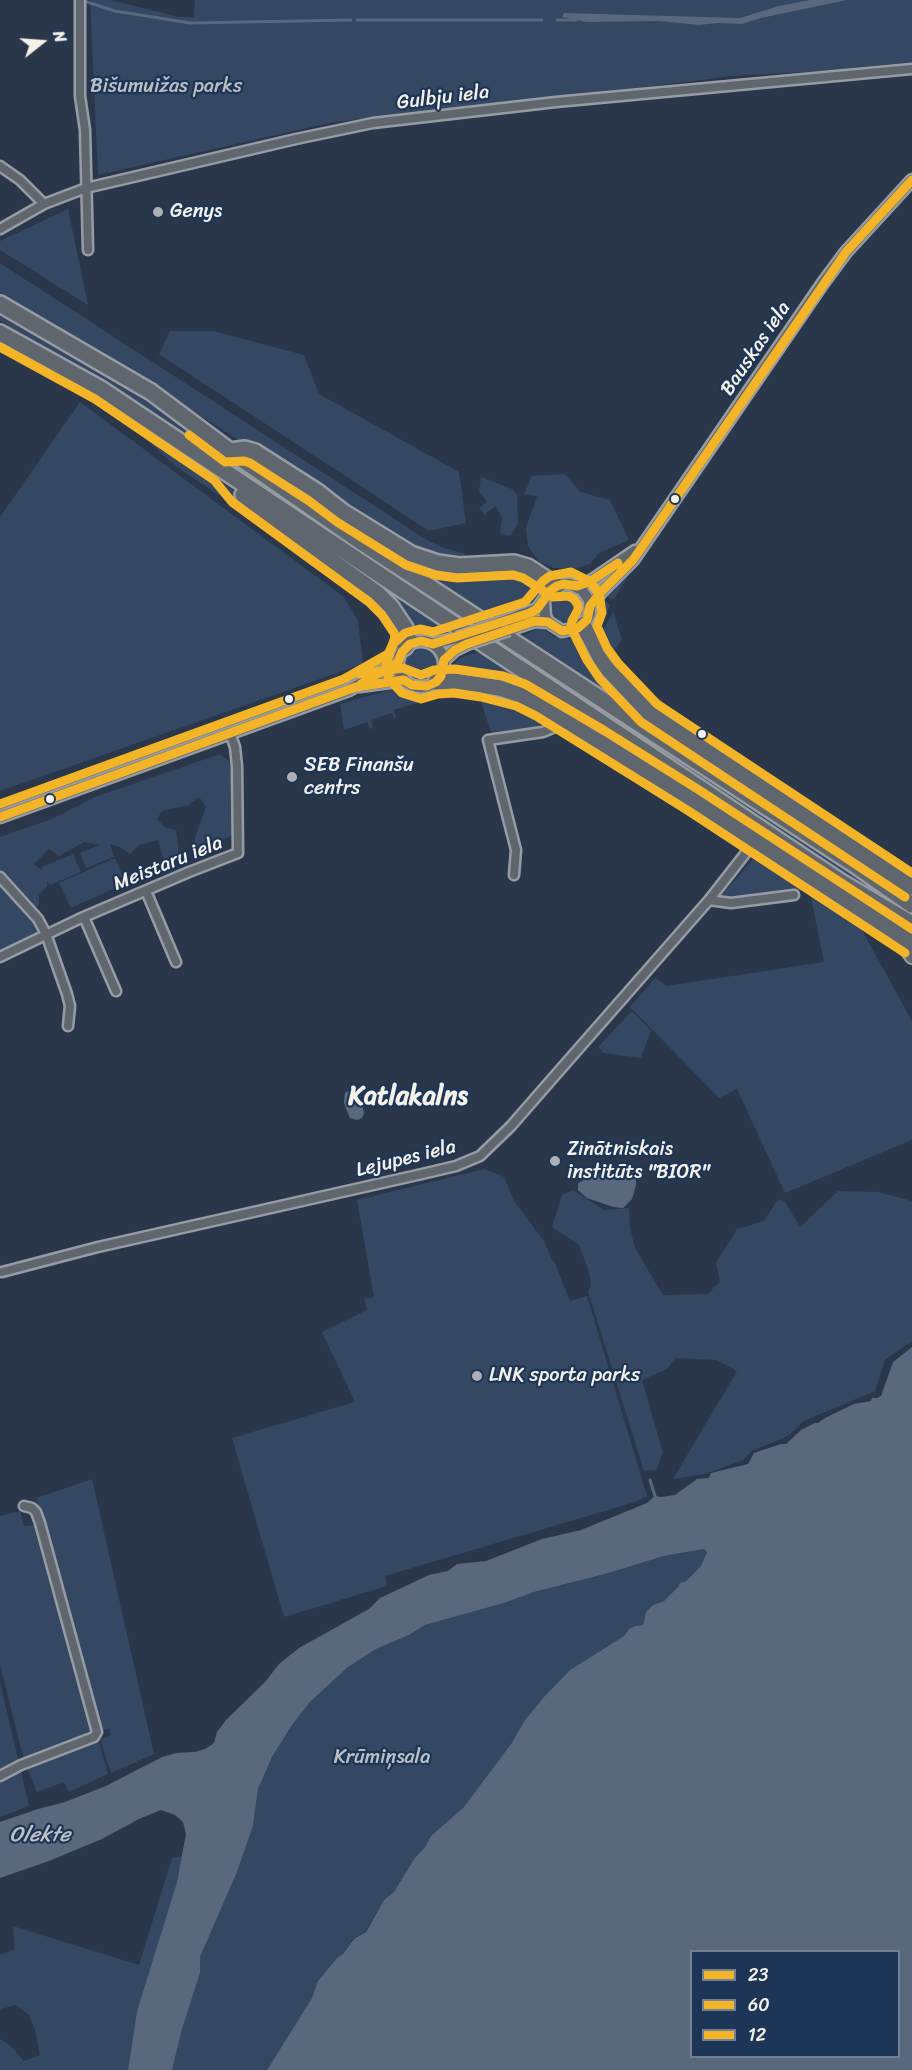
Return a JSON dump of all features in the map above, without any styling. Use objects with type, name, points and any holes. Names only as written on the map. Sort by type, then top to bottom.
[{"type":"highway","points":[[0,304],[151,392],[230,451],[363,544],[858,867],[912,905]]},
{"type":"highway","points":[[0,333],[101,389],[841,882],[912,924]]},
{"type":"highway","points":[[230,451],[245,449],[255,452],[411,554],[438,563],[459,566],[514,563],[528,567],[557,586]]},
{"type":"highway","points":[[223,471],[239,492],[377,593],[391,607],[405,628],[408,637],[405,647]]},
{"type":"highway","points":[[583,625],[604,665],[649,713],[912,887]]},
{"type":"highway","points":[[436,682],[454,681],[500,688],[520,695],[599,741],[756,840],[912,944]]},
{"type":"main road","name":"Bauskas iela","points":[[590,606],[633,560],[846,252],[912,180]]},
{"type":"main road","points":[[577,586],[598,576],[641,547]]},
{"type":"main road","points":[[433,645],[462,641],[504,626],[537,609],[551,590],[564,584],[577,586],[586,594],[590,606],[587,620],[583,625],[567,631],[556,629],[548,622],[543,609],[544,602]]},
{"type":"main road","points":[[504,626],[535,621],[548,622]]},
{"type":"main road","points":[[422,641],[433,645],[444,660],[444,668],[436,682],[422,687],[412,686],[404,680],[398,668],[398,662],[405,647],[422,641]]},
{"type":"main road","points":[[444,660],[462,641]]},
{"type":"main road","points":[[0,817],[356,687],[398,662]]},
{"type":"main road","points":[[356,687],[404,680]]},
{"type":"main road","points":[[892,931],[912,957]]},
{"type":"street","points":[[80,0],[80,96],[85,130],[88,250]]},
{"type":"street","name":"Gulbju iela","points":[[0,229],[44,204],[86,188],[329,131],[373,123],[556,102],[912,69]]},
{"type":"street","points":[[0,166],[20,180],[44,204]]},
{"type":"street","points":[[514,875],[516,850],[488,740],[543,732],[555,727],[560,718]]},
{"type":"street","name":"Meistaru iela","points":[[0,957],[84,917],[238,853],[237,766],[235,747],[230,733]]},
{"type":"street","name":"Lejupes iela","points":[[2,1272],[110,1244],[456,1166],[480,1156],[512,1126],[708,900],[756,840]]},
{"type":"street","points":[[0,877],[38,919],[46,934],[69,1000],[68,1026]]},
{"type":"street","points":[[146,891],[177,962]]},
{"type":"street","points":[[708,900],[731,903],[794,895]]},
{"type":"street","points":[[84,917],[116,991]]},
{"type":"street","points":[[0,1776],[21,1764],[94,1737],[97,1732],[40,1523],[36,1512],[24,1506]]},
{"type":"green space","name":"Bišumuižas parks","points":[[90,0],[110,0],[179,17],[194,17],[195,0],[912,0],[912,62],[821,71],[732,76],[543,100],[334,122],[98,175]]},
{"type":"green space","points":[[68,209],[88,305],[0,250],[0,241]]},
{"type":"green space","points":[[0,263],[427,540],[466,554],[461,558],[451,560],[406,547],[119,364],[0,298]]},
{"type":"green space","points":[[0,311],[61,347],[209,442],[912,911],[912,918],[863,888],[167,424],[0,321]]},
{"type":"green space","points":[[170,331],[213,331],[304,355],[319,394],[459,472],[466,523],[429,531],[159,354]]},
{"type":"green space","points":[[0,341],[75,386],[74,389],[0,345]]},
{"type":"green space","points":[[77,387],[185,456],[233,490],[386,608],[177,467],[136,431],[75,391]]},
{"type":"green space","points":[[80,402],[344,597],[358,621],[363,664],[0,791],[0,517]]},
{"type":"green space","points":[[565,474],[580,492],[610,500],[629,540],[599,553],[590,564],[577,568],[554,568],[539,562],[528,546],[526,528],[537,496],[524,494],[532,476]]},
{"type":"green space","points":[[481,477],[512,489],[517,495],[518,525],[510,536],[500,533],[502,519],[496,506],[486,513],[486,516],[479,508],[487,502],[479,492]]},
{"type":"green space","points":[[377,542],[398,552],[517,570],[538,581],[537,596],[529,604],[489,616]]},
{"type":"green space","points":[[639,559],[614,599],[610,599],[605,593]]},
{"type":"green space","points":[[360,571],[448,632],[422,632],[411,623],[408,624],[357,572]]},
{"type":"green space","points":[[566,590],[578,595],[583,607],[578,619],[566,624],[554,619],[549,607],[554,595]]},
{"type":"green space","points":[[602,596],[610,605],[609,608],[602,622],[589,634],[595,607]]},
{"type":"green space","points":[[613,611],[622,640],[613,652],[641,685],[662,701],[662,706],[637,690],[610,661],[599,639]]},
{"type":"green space","points":[[537,629],[544,629],[554,637],[573,639],[578,647],[582,645],[599,669],[912,892],[912,899],[520,637]]},
{"type":"green space","points":[[420,647],[432,652],[437,664],[432,676],[420,681],[408,676],[403,664],[408,652]]},
{"type":"green space","points":[[477,652],[610,738],[459,676],[458,672],[452,672],[452,666],[460,658]]},
{"type":"green space","points":[[393,689],[414,695],[429,695],[449,689],[501,697],[540,718],[540,728],[493,733],[481,701],[473,696],[455,699],[453,691],[394,710],[396,718],[394,719],[392,713],[371,720],[373,728],[370,729],[367,722],[344,730],[340,704]]},
{"type":"green space","points":[[220,754],[230,762],[234,810],[232,836],[193,852],[195,837],[206,807],[199,797],[188,805],[162,811],[157,819],[166,828],[176,830],[179,854],[166,868],[158,840],[139,845],[130,854],[110,844],[114,857],[86,868],[80,853],[99,845],[84,842],[59,856],[49,849],[34,864],[43,871],[42,867],[73,854],[81,872],[50,885],[47,881],[47,886],[39,895],[39,904],[30,917],[38,932],[0,950],[0,837],[52,819],[95,797]]},
{"type":"green space","points":[[732,758],[912,877],[912,881],[731,760]]},
{"type":"green space","points":[[755,857],[806,890],[732,900],[720,897]]},
{"type":"green space","points":[[115,858],[126,883],[71,908],[59,883]]},
{"type":"green space","points":[[817,897],[858,923],[912,1021],[912,1140],[785,1193],[737,1089],[719,1098],[630,1007],[655,978],[666,986],[824,962],[811,898]]},
{"type":"green space","points":[[632,1011],[651,1031],[641,1058],[604,1053],[598,1047]]},
{"type":"green space","name":"LNK sporta parks","points":[[484,1169],[504,1177],[514,1201],[544,1241],[570,1301],[587,1296],[647,1496],[635,1502],[385,1576],[387,1586],[284,1617],[232,1438],[355,1402],[322,1332],[367,1310],[364,1299],[374,1297],[357,1200]]},
{"type":"green space","points":[[573,1190],[604,1210],[629,1208],[630,1228],[635,1248],[663,1295],[707,1294],[720,1282],[716,1263],[737,1229],[764,1221],[778,1199],[785,1202],[800,1227],[838,1191],[878,1192],[912,1201],[912,1341],[885,1360],[875,1391],[804,1421],[788,1436],[752,1451],[743,1460],[705,1474],[673,1479],[737,1371],[716,1360],[676,1358],[667,1369],[642,1380],[663,1453],[656,1470],[644,1471],[588,1291],[591,1286],[589,1272],[579,1245],[552,1227],[562,1195]]},
{"type":"green space","points":[[92,1479],[154,1754],[111,1773],[100,1739],[111,1735],[109,1729],[100,1731],[36,1498]]},
{"type":"green space","points":[[20,1511],[24,1526],[37,1526],[93,1733],[24,1760],[0,1665],[0,1516]]},
{"type":"green space","name":"Krūmiņsala","points":[[704,1549],[707,1552],[701,1566],[664,1601],[653,1605],[646,1612],[643,1625],[629,1629],[624,1636],[570,1670],[543,1698],[463,1808],[431,1836],[394,1892],[384,1900],[365,1932],[353,1939],[343,1954],[318,1981],[312,1998],[267,2070],[172,2070],[200,1973],[200,1957],[237,1872],[253,1826],[258,1789],[272,1757],[310,1702],[348,1667],[376,1649],[409,1635],[425,1625],[664,1556]]},
{"type":"green space","points":[[0,1682],[29,1806],[0,1817]]},
{"type":"green space","points":[[98,1739],[108,1774],[69,1792],[64,1782],[37,1792],[27,1767]]},
{"type":"green space","points":[[182,1856],[177,1882],[137,2011],[128,2070],[0,2070],[0,2039],[10,2045],[24,2061],[40,2055],[35,2030],[29,2015],[16,2005],[0,2011],[0,1955],[15,1949],[13,1926],[139,1965],[172,1858]]},
{"type":"water","points":[[810,0],[847,0],[742,24],[699,25],[659,21],[587,22],[562,17],[564,13],[740,18],[779,6]]},
{"type":"water","points":[[353,1088],[360,1095],[364,1114],[357,1120],[350,1118],[344,1103],[345,1093]]},
{"type":"water","points":[[626,1162],[636,1172],[636,1185],[632,1199],[623,1208],[587,1198],[578,1190],[578,1183]]},
{"type":"water","name":"Olekte","points":[[912,1347],[912,2070],[267,2070],[312,1998],[318,1981],[354,1939],[366,1932],[384,1900],[394,1892],[431,1836],[463,1808],[543,1698],[570,1670],[624,1636],[629,1629],[643,1625],[646,1612],[653,1605],[664,1601],[680,1583],[686,1581],[701,1566],[707,1552],[704,1549],[664,1556],[425,1625],[409,1635],[376,1649],[348,1667],[310,1702],[292,1725],[272,1757],[258,1789],[253,1826],[237,1872],[200,1957],[200,1973],[172,2070],[128,2070],[137,2011],[177,1882],[186,1834],[183,1822],[175,1815],[161,1810],[102,1839],[0,1878],[0,1822],[65,1802],[106,1786],[162,1757],[205,1749],[214,1743],[217,1732],[226,1720],[265,1682],[279,1664],[299,1648],[369,1609],[380,1598],[429,1575],[448,1571],[457,1564],[486,1561],[542,1539],[581,1530],[647,1503],[655,1496],[675,1495],[697,1479],[709,1478],[711,1473],[748,1464],[754,1453],[786,1444],[801,1430],[854,1404],[871,1401],[872,1398],[881,1396],[893,1362]]},
{"type":"waterway","points":[[87,2],[115,11],[190,23],[351,20]]},
{"type":"waterway","points":[[357,20],[542,20]]},
{"type":"waterway","points":[[557,20],[576,20]]},
{"type":"waterway","points":[[650,1480],[655,1496]]},
{"type":"transit line","name":"23","points":[[0,817],[356,687],[404,680],[412,685],[427,686],[436,682],[441,676],[444,660],[455,650],[535,621],[548,622],[562,631],[578,628],[587,620],[590,606],[601,592],[633,560],[846,252],[912,180]]},
{"type":"transit line","name":"60","points":[[0,347],[95,399],[214,480],[232,502],[369,602],[382,615],[394,633],[395,637],[386,664],[389,679],[402,693],[421,699],[438,694],[454,693],[481,697],[516,706],[536,716],[687,810],[905,953]]},
{"type":"transit line","name":"60","points":[[189,435],[225,462],[250,463],[406,565],[435,575],[457,578],[513,575],[523,578],[553,597],[568,596],[574,599],[578,610],[571,628],[587,660],[600,679],[641,722],[905,897]]},
{"type":"transit line","name":"23","points":[[361,684],[398,662],[402,652],[410,644],[421,641],[433,644],[530,613],[537,609],[551,590],[557,586],[564,584],[577,586],[591,581],[618,563]]},
{"type":"transit line","name":"12","points":[[0,804],[344,679],[388,654],[393,644],[405,633],[420,629],[433,632],[525,602],[550,576],[571,572],[589,581],[599,593],[602,613],[597,626],[607,648],[657,704],[912,873]]},
{"type":"transit line","name":"12","points":[[360,674],[403,668],[421,675],[434,670],[455,669],[503,676],[525,684],[699,790],[912,929]]},
{"type":"place","name":"Genys","points":[[158,212]]},
{"type":"place","name":"SEB Finanšu centrs","points":[[292,777]]},
{"type":"place","name":"Zinātniskais institūts \"BIOR\"","points":[[555,1161]]},
{"type":"place","name":"LNK sporta parks","points":[[477,1376]]},
{"type":"district","name":"Katlakalns","points":[[408,1097]]}]
